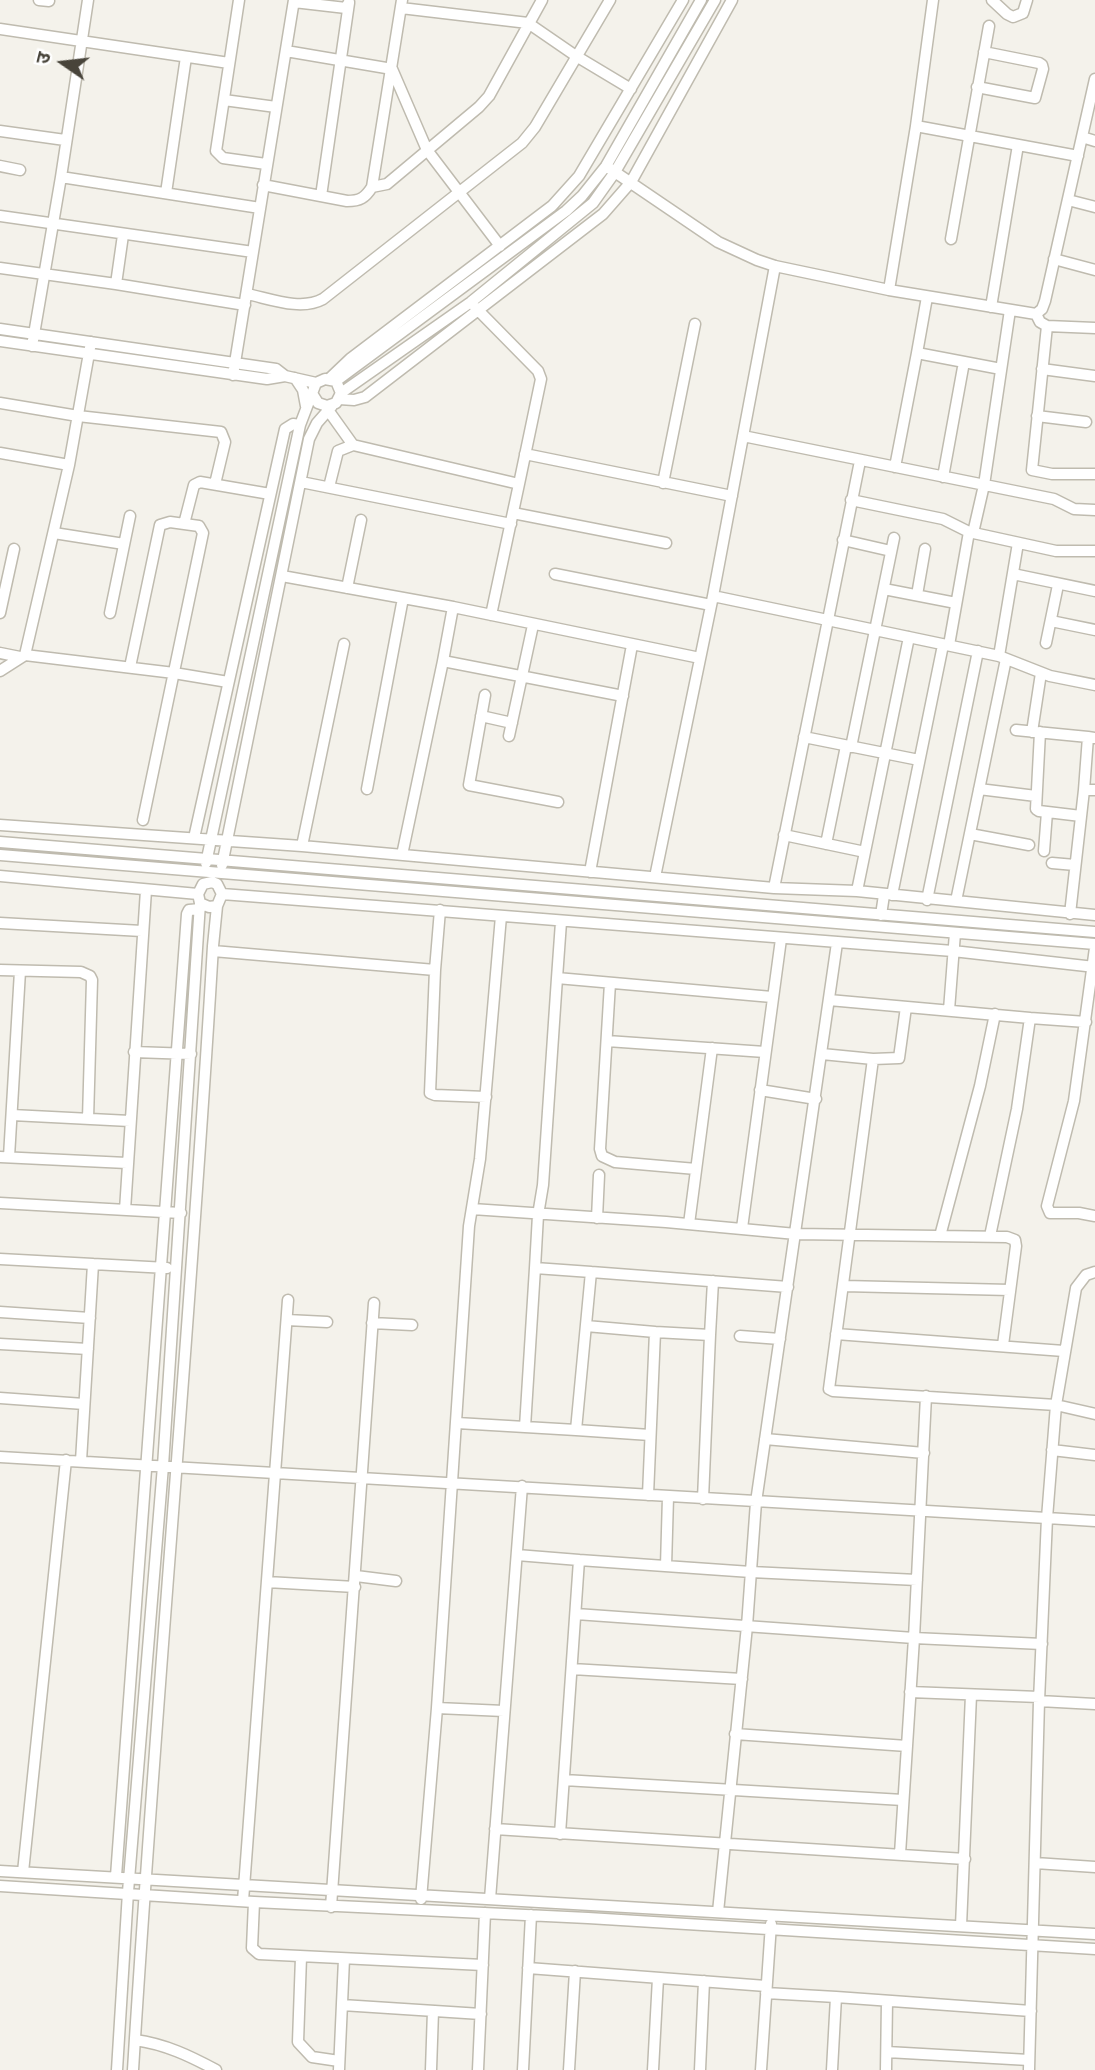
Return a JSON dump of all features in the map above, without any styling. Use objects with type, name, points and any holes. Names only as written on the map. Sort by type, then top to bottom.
[{"type":"street","points":[[32,346],[88,0]]},
{"type":"street","points":[[239,0],[216,145],[219,156],[266,164]]},
{"type":"street","points":[[372,187],[387,184],[489,96],[542,0]]},
{"type":"street","points":[[0,268],[246,300],[313,304],[323,299],[522,143],[535,127],[610,0]]},
{"type":"street","points":[[353,445],[335,402],[332,380],[350,359],[552,206],[566,192],[579,176],[683,0]]},
{"type":"street","points":[[133,2070],[220,873],[309,439],[317,423],[335,402],[471,302],[579,217],[599,196],[631,122],[701,0]]},
{"type":"street","points":[[290,377],[316,383],[332,380],[566,211],[611,169],[715,0]]},
{"type":"street","points":[[313,396],[318,403],[365,397],[603,214],[631,182],[733,0]]},
{"type":"street","points":[[889,290],[933,0]]},
{"type":"street","points":[[992,0],[1013,17],[1023,13],[1027,0]]},
{"type":"street","points":[[234,370],[294,1],[341,8],[346,8],[349,2]]},
{"type":"street","points":[[321,196],[349,2]]},
{"type":"street","points":[[263,185],[358,201],[366,196],[372,187],[401,4],[528,23],[631,89]]},
{"type":"street","points":[[951,239],[989,26]]},
{"type":"street","points":[[0,29],[229,63]]},
{"type":"street","points":[[286,51],[392,69]]},
{"type":"street","points":[[977,87],[1035,98],[1043,69],[1039,63],[984,52]]},
{"type":"street","points":[[166,193],[186,57]]},
{"type":"street","points":[[392,69],[427,150],[500,246]]},
{"type":"street","points":[[611,169],[718,242],[775,266],[889,290],[1035,314],[1042,309],[1095,79]]},
{"type":"street","points":[[223,100],[276,107]]},
{"type":"street","points":[[616,114],[631,122]]},
{"type":"street","points":[[916,126],[1079,156]]},
{"type":"street","points":[[0,131],[65,140]]},
{"type":"street","points":[[1082,137],[1095,141]]},
{"type":"street","points":[[991,307],[1018,145]]},
{"type":"street","points":[[0,166],[20,170]]},
{"type":"street","points":[[61,177],[260,208]]},
{"type":"street","points":[[1068,200],[1095,207]]},
{"type":"street","points":[[0,216],[253,252]]},
{"type":"street","points":[[116,284],[123,235]]},
{"type":"street","points":[[1054,259],[1095,270]]},
{"type":"street","points":[[655,877],[701,658],[775,266]]},
{"type":"street","points":[[895,467],[927,297]]},
{"type":"street","points":[[471,302],[538,371],[541,379],[491,615]]},
{"type":"street","points":[[881,915],[888,895],[984,485],[1010,310]]},
{"type":"street","points":[[1035,314],[1040,322],[1047,326],[1095,328]]},
{"type":"street","points":[[663,483],[695,324]]},
{"type":"street","points":[[1047,326],[1032,470],[1052,474],[1095,474]]},
{"type":"street","points":[[0,329],[91,342],[234,370]]},
{"type":"street","points":[[0,341],[89,355],[234,370],[276,369],[290,377],[303,390],[306,407]]},
{"type":"street","points":[[0,671],[23,656],[69,465],[91,342]]},
{"type":"street","points":[[917,353],[1001,369]]},
{"type":"street","points":[[943,477],[964,362]]},
{"type":"street","points":[[1042,369],[1095,376]]},
{"type":"street","points":[[117,2070],[128,1892],[181,1213],[199,902],[300,425],[316,383]]},
{"type":"street","points":[[0,403],[78,416],[221,432],[225,442],[215,484]]},
{"type":"street","points":[[1037,416],[1086,422]]},
{"type":"street","points":[[194,838],[285,429],[293,424],[300,425]]},
{"type":"street","points":[[743,436],[1054,499],[1073,509],[1095,510]]},
{"type":"street","points":[[329,487],[338,451],[353,445],[519,484]]},
{"type":"street","points":[[0,453],[69,465]]},
{"type":"street","points":[[525,454],[732,496]]},
{"type":"street","points":[[774,888],[860,461]]},
{"type":"street","points":[[184,524],[194,485],[200,482],[270,494]]},
{"type":"street","points":[[301,482],[511,524]]},
{"type":"street","points":[[851,500],[943,519],[971,533],[1067,552],[1095,551]]},
{"type":"street","points":[[513,513],[666,543]]},
{"type":"street","points":[[110,613],[130,516]]},
{"type":"street","points":[[347,588],[361,520]]},
{"type":"street","points":[[130,667],[160,525],[166,522],[199,526],[203,533],[143,820]]},
{"type":"street","points":[[54,533],[124,544]]},
{"type":"street","points":[[826,844],[894,538]]},
{"type":"street","points":[[843,540],[891,551]]},
{"type":"street","points":[[956,901],[1003,657],[1018,542]]},
{"type":"street","points":[[0,613],[14,549]]},
{"type":"street","points":[[917,595],[925,549]]},
{"type":"street","points":[[555,574],[875,629],[1003,657],[1041,673],[1095,685]]},
{"type":"street","points":[[1013,574],[1095,591]]},
{"type":"street","points":[[282,576],[453,607],[701,658]]},
{"type":"street","points":[[1046,643],[1058,585]]},
{"type":"street","points":[[884,589],[956,604]]},
{"type":"street","points":[[367,789],[403,598]]},
{"type":"street","points":[[402,855],[453,607]]},
{"type":"street","points":[[1051,621],[1095,630]]},
{"type":"street","points":[[509,736],[533,625]]},
{"type":"street","points":[[857,891],[909,637]]},
{"type":"street","points":[[302,846],[344,644]]},
{"type":"street","points":[[590,872],[632,645]]},
{"type":"street","points":[[927,900],[978,651]]},
{"type":"street","points":[[0,653],[130,667],[228,682]]},
{"type":"street","points":[[443,661],[623,696]]},
{"type":"street","points":[[1041,673],[1036,732],[1036,809],[1081,816]]},
{"type":"street","points":[[485,695],[469,785],[558,802]]},
{"type":"street","points":[[481,716],[512,723]]},
{"type":"street","points":[[1016,730],[1091,738],[1090,790],[1081,816],[1070,914]]},
{"type":"street","points":[[804,737],[919,760]]},
{"type":"street","points":[[979,789],[1035,796]]},
{"type":"street","points":[[1044,851],[1047,812]]},
{"type":"street","points":[[0,825],[302,846],[774,888],[857,891],[1095,915]]},
{"type":"street","points":[[970,834],[1029,845]]},
{"type":"street","points":[[784,835],[864,852]]},
{"type":"street","points":[[0,842],[1095,932]]},
{"type":"street","points":[[0,855],[1095,946],[1074,1101],[1047,1206],[1050,1213],[1095,1216]]},
{"type":"street","points":[[1052,863],[1075,864]]},
{"type":"street","points":[[0,876],[146,890],[199,902],[209,907],[217,906]]},
{"type":"street","points":[[203,884],[212,882],[220,889],[561,922],[953,951],[1094,967]]},
{"type":"street","points":[[125,1210],[146,890]]},
{"type":"street","points":[[653,909],[654,895]]},
{"type":"street","points":[[116,1876],[187,914],[199,902]]},
{"type":"street","points":[[440,910],[430,1093],[486,1097]]},
{"type":"street","points":[[866,926],[867,914]]},
{"type":"street","points":[[421,1909],[472,1209],[480,1159],[501,916]]},
{"type":"street","points":[[524,1427],[561,922]]},
{"type":"street","points":[[971,934],[973,922]]},
{"type":"street","points":[[0,923],[142,931]]},
{"type":"street","points":[[949,1010],[955,933]]},
{"type":"street","points":[[742,1228],[781,939]]},
{"type":"street","points":[[718,1912],[747,1626],[756,1502],[837,943]]},
{"type":"street","points":[[213,951],[435,970]]},
{"type":"street","points":[[0,970],[81,972],[90,976],[88,1119]]},
{"type":"street","points":[[20,971],[12,1115],[4,1157],[128,1163]]},
{"type":"street","points":[[557,978],[772,997]]},
{"type":"street","points":[[610,983],[600,1149],[602,1156],[615,1162],[696,1169]]},
{"type":"street","points":[[829,1000],[1086,1022]]},
{"type":"street","points":[[822,1055],[899,1058],[906,1007]]},
{"type":"street","points":[[940,1236],[980,1086],[995,1014]]},
{"type":"street","points":[[990,1236],[1017,1109],[1030,1018]]},
{"type":"street","points":[[607,1041],[765,1052]]},
{"type":"street","points":[[689,1224],[712,1048]]},
{"type":"street","points":[[134,1052],[191,1054]]},
{"type":"street","points":[[873,1059],[830,1389],[1056,1405],[1095,1414]]},
{"type":"street","points":[[760,1090],[816,1099]]},
{"type":"street","points":[[12,1115],[130,1121]]},
{"type":"street","points":[[597,1218],[598,1175]]},
{"type":"street","points":[[0,1203],[181,1213]]},
{"type":"street","points":[[472,1209],[796,1234],[990,1236],[1015,1240],[1003,1345]]},
{"type":"street","points":[[0,1259],[191,1270]]},
{"type":"street","points":[[81,1461],[93,1264]]},
{"type":"street","points":[[535,1268],[788,1287]]},
{"type":"street","points":[[576,1430],[591,1272]]},
{"type":"street","points":[[887,2052],[1029,2065],[1039,1699],[1052,1450],[1064,1351],[1076,1288],[1086,1275],[1095,1272]]},
{"type":"street","points":[[703,1499],[713,1281]]},
{"type":"street","points":[[844,1286],[1010,1290]]},
{"type":"street","points":[[288,1300],[245,1885],[252,1948],[255,1952],[301,1957],[483,1965]]},
{"type":"street","points":[[331,1907],[374,1303]]},
{"type":"street","points":[[0,1312],[90,1318]]},
{"type":"street","points":[[287,1320],[327,1322]]},
{"type":"street","points":[[372,1323],[412,1325]]},
{"type":"street","points":[[586,1326],[710,1335]]},
{"type":"street","points":[[648,1495],[655,1332]]},
{"type":"street","points":[[836,1335],[1064,1351]]},
{"type":"street","points":[[740,1336],[780,1339]]},
{"type":"street","points":[[0,1344],[88,1349]]},
{"type":"street","points":[[900,1854],[926,1396]]},
{"type":"street","points":[[0,1398],[84,1404]]},
{"type":"street","points":[[457,1423],[650,1435]]},
{"type":"street","points":[[765,1439],[924,1453]]},
{"type":"street","points":[[1052,1450],[1095,1455]]},
{"type":"street","points":[[0,1457],[1095,1521]]},
{"type":"street","points":[[23,1872],[66,1460]]},
{"type":"street","points":[[490,1899],[522,1486]]},
{"type":"street","points":[[666,1566],[668,1497]]},
{"type":"street","points":[[517,1555],[751,1572],[917,1580]]},
{"type":"street","points":[[560,1834],[579,1560]]},
{"type":"street","points":[[267,1582],[396,1581]]},
{"type":"street","points":[[576,1614],[914,1638],[1042,1644]]},
{"type":"street","points":[[572,1669],[742,1679]]},
{"type":"street","points":[[910,1692],[1095,1704]]},
{"type":"street","points":[[961,1926],[971,1695]]},
{"type":"street","points":[[437,1708],[504,1712]]},
{"type":"street","points":[[735,1734],[907,1746]]},
{"type":"street","points":[[564,1780],[903,1800]]},
{"type":"street","points":[[495,1829],[965,1859]]},
{"type":"street","points":[[1035,1863],[1095,1867],[1095,1860]]},
{"type":"street","points":[[0,1871],[1095,1934]]},
{"type":"street","points":[[0,1886],[1095,1949]]},
{"type":"street","points":[[478,2070],[485,1913]]},
{"type":"street","points":[[523,2070],[531,1915]]},
{"type":"street","points":[[761,2070],[772,1915]]},
{"type":"street","points":[[301,1957],[298,2042],[312,2057],[339,2066],[344,1959]]},
{"type":"street","points":[[528,1968],[704,1981],[836,1997],[1031,2011]]},
{"type":"street","points":[[569,2070],[575,1971]]},
{"type":"street","points":[[653,2070],[658,1978]]},
{"type":"street","points":[[700,2070],[704,1981]]},
{"type":"street","points":[[832,2070],[836,1997]]},
{"type":"street","points":[[886,2070],[887,2001]]},
{"type":"street","points":[[342,2005],[481,2014]]},
{"type":"street","points":[[430,2070],[433,2011]]},
{"type":"street","points":[[135,2040],[155,2042],[216,2070]]},
{"type":"street","points":[[194,2058],[194,2070]]}]
